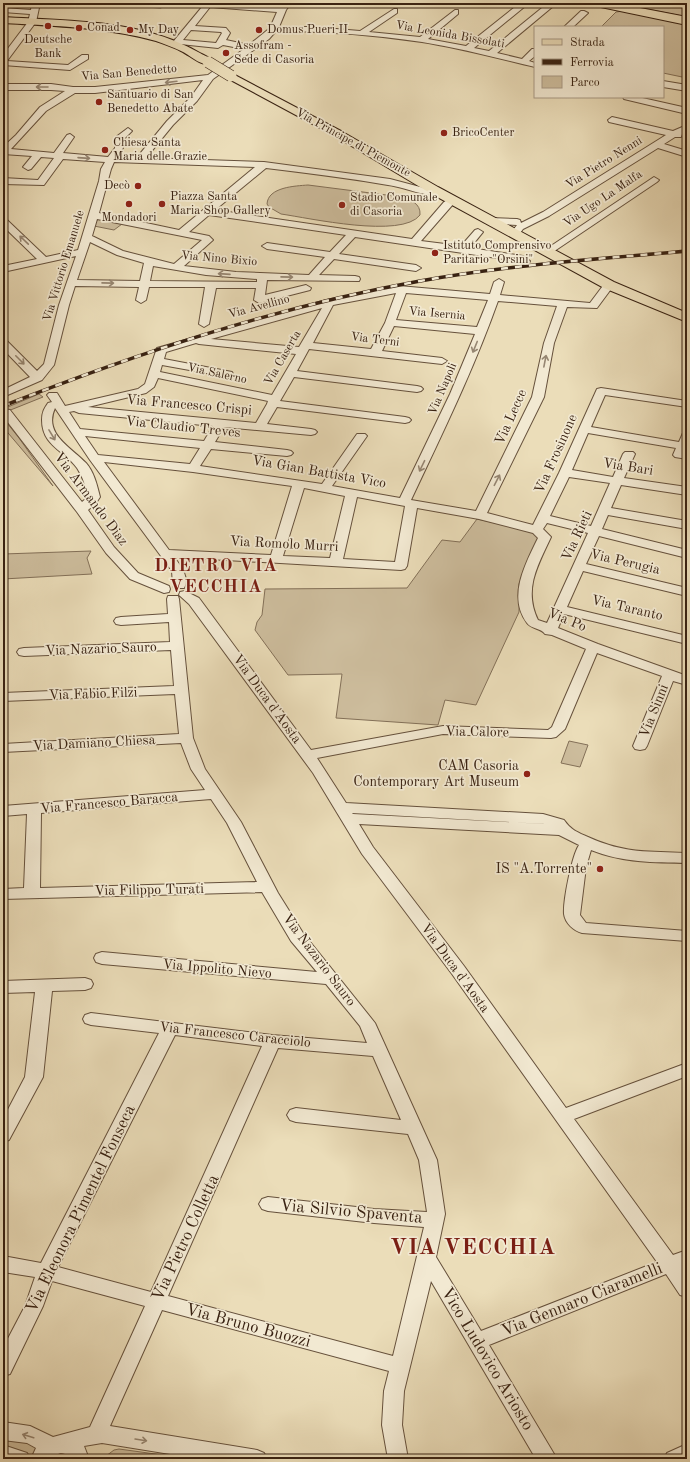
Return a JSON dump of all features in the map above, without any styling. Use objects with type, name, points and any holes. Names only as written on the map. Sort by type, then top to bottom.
[{"type":"highway","points":[[596,3],[687,20]]},
{"type":"highway","points":[[608,3],[687,20]]},
{"type":"main road","name":"Via Principe di Piemonte","points":[[3,20],[33,17],[113,29],[178,43],[231,76],[337,133],[503,228],[516,228],[547,252],[609,285],[687,318]]},
{"type":"street","points":[[36,3],[33,17],[3,61],[70,68],[85,57]]},
{"type":"street","points":[[185,3],[282,10]]},
{"type":"street","points":[[139,156],[194,99],[210,77],[274,29],[282,10],[287,3]]},
{"type":"street","points":[[467,49],[525,3]]},
{"type":"street","points":[[491,54],[553,3]]},
{"type":"street","points":[[178,43],[208,4]]},
{"type":"street","points":[[3,10],[33,17]]},
{"type":"street","points":[[362,34],[394,11]]},
{"type":"street","points":[[422,40],[456,12]]},
{"type":"street","points":[[569,26],[584,13]]},
{"type":"street","points":[[190,28],[226,31],[220,44],[206,61]]},
{"type":"street","name":"Via Leonida Bissolati","points":[[274,29],[312,29],[422,40],[491,54],[534,65]]},
{"type":"street","points":[[178,43],[220,44],[250,48]]},
{"type":"street","points":[[524,62],[534,52]]},
{"type":"street","name":"Via San Benedetto","points":[[3,87],[51,87],[73,90],[99,90],[210,77]]},
{"type":"street","points":[[664,84],[687,88]]},
{"type":"street","points":[[3,151],[19,137],[43,108],[73,90]]},
{"type":"street","points":[[632,98],[687,111]]},
{"type":"street","points":[[643,112],[654,103]]},
{"type":"street","points":[[612,120],[687,138]]},
{"type":"street","name":"Via Pietro Nenni","points":[[516,228],[546,214],[615,172],[656,144],[687,128]]},
{"type":"street","name":"Via Vittorio Emanuele","points":[[38,378],[49,365],[71,283],[104,182],[106,169],[111,158],[119,148],[119,139],[128,131]]},
{"type":"street","points":[[3,181],[41,184],[70,137]]},
{"type":"street","points":[[656,144],[687,154]]},
{"type":"street","points":[[3,151],[58,156],[111,158],[139,156],[264,165],[376,180],[408,186],[424,191],[439,192]]},
{"type":"street","points":[[28,167],[38,154]]},
{"type":"street","points":[[181,233],[264,165]]},
{"type":"street","name":"Via Ugo La Malfa","points":[[547,252],[654,180]]},
{"type":"street","points":[[408,186],[416,185],[421,182]]},
{"type":"street","points":[[414,242],[452,200]]},
{"type":"street","points":[[207,212],[464,249],[520,258],[525,261]]},
{"type":"street","points":[[93,215],[206,238],[208,240],[176,268]]},
{"type":"street","points":[[3,221],[44,260]]},
{"type":"street","points":[[491,221],[516,228]]},
{"type":"street","points":[[464,249],[478,232]]},
{"type":"street","points":[[312,277],[353,233]]},
{"type":"street","name":"Via Nino Bixio","points":[[87,237],[118,253],[176,268],[262,281],[312,277],[355,279]]},
{"type":"street","points":[[267,246],[416,268]]},
{"type":"street","points":[[3,269],[82,252]]},
{"type":"street","points":[[141,300],[149,262]]},
{"type":"street","points":[[71,283],[211,284],[262,281],[258,300],[306,288]]},
{"type":"street","name":"Via Napoli","points":[[401,566],[408,503],[450,409],[482,331],[499,282]]},
{"type":"street","points":[[204,324],[211,284]]},
{"type":"street","name":"Via Avellino","points":[[158,360],[161,350],[256,321],[330,302],[402,289],[593,306],[609,285]]},
{"type":"street","points":[[375,353],[390,323],[402,289]]},
{"type":"street","name":"Via Caserta","points":[[260,427],[330,302]]},
{"type":"street","name":"Via Lecce","points":[[480,515],[538,397],[549,343],[563,304]]},
{"type":"street","name":"Via Isernia","points":[[390,323],[482,331]]},
{"type":"street","name":"Via Terni","points":[[192,340],[375,353],[442,361]]},
{"type":"street","points":[[3,343],[38,378],[6,393]]},
{"type":"street","points":[[81,509],[94,497],[91,483],[82,466],[52,437],[48,427],[48,413],[52,405],[142,392],[150,385],[155,374],[158,360],[228,374]]},
{"type":"street","points":[[290,372],[418,389]]},
{"type":"street","name":"Via Salerno","points":[[155,374],[274,401],[405,420]]},
{"type":"street","name":"Via Frosinone","points":[[537,530],[565,473],[600,391],[687,404]]},
{"type":"street","points":[[58,403],[94,458],[178,571],[175,592]]},
{"type":"street","name":"Via Francesco Crispi","points":[[58,403],[79,410],[311,432]]},
{"type":"street","name":"Via Armando Diaz","points":[[6,412],[81,509],[110,550],[134,576],[175,592]]},
{"type":"street","points":[[193,468],[221,423]]},
{"type":"street","points":[[584,429],[685,445]]},
{"type":"street","name":"Via Claudio Treves","points":[[76,432],[287,453]]},
{"type":"street","points":[[325,488],[361,436]]},
{"type":"street","name":"Via Rieti","points":[[550,631],[630,454]]},
{"type":"street","name":"Via Gian Battista Vico","points":[[94,458],[193,468],[325,488],[480,515],[537,530]]},
{"type":"street","name":"Via Bari","points":[[565,473],[687,491]]},
{"type":"street","points":[[276,558],[299,484]]},
{"type":"street","points":[[336,561],[352,493]]},
{"type":"street","points":[[605,511],[687,525]]},
{"type":"street","points":[[543,518],[687,554]]},
{"type":"street","name":"Via Po","points":[[537,530],[545,537],[524,585],[526,607],[532,622],[550,631],[593,647],[680,676]]},
{"type":"street","name":"Via Romolo Murri","points":[[164,552],[401,566]]},
{"type":"street","name":"Via Perugia","points":[[580,566],[687,592]]},
{"type":"street","name":"Via Nazario Sauro","points":[[175,592],[174,618],[186,738],[198,769],[234,822],[267,887],[297,937],[367,1023],[428,1160],[436,1214],[427,1258],[394,1391],[392,1425],[398,1459]]},
{"type":"street","name":"Via Duca d'Aosta","points":[[175,592],[194,601],[308,755],[367,850],[563,1116],[687,1289]]},
{"type":"street","name":"Via Taranto","points":[[560,610],[659,632],[687,640]]},
{"type":"street","name":"Via Nazario Sauro","points":[[121,621],[174,618]]},
{"type":"street","name":"Via Nazario Sauro","points":[[24,652],[177,646]]},
{"type":"street","name":"Via Calore","points":[[308,755],[443,730],[551,734],[558,729],[593,647]]},
{"type":"street","name":"Via Sinni","points":[[640,746],[680,676]]},
{"type":"street","name":"Via Fabio Filzi","points":[[3,697],[182,690]]},
{"type":"street","name":"Via Damiano Chiesa","points":[[3,748],[186,738]]},
{"type":"street","name":"Via Francesco Baracca","points":[[3,811],[216,794]]},
{"type":"street","points":[[32,893],[34,809]]},
{"type":"street","points":[[346,814],[562,830],[588,843],[616,854],[630,856],[687,858]]},
{"type":"street","points":[[588,843],[584,848],[578,867],[572,915],[577,924],[582,928],[687,936]]},
{"type":"street","name":"Via Filippo Turati","points":[[3,894],[267,887]]},
{"type":"street","name":"Via Ippolito Nievo","points":[[102,958],[331,979]]},
{"type":"street","points":[[3,987],[85,984]]},
{"type":"street","points":[[3,1135],[34,1077],[44,986]]},
{"type":"street","name":"Via Francesco Caracciolo","points":[[91,1019],[272,1041],[379,1050]]},
{"type":"street","name":"Via Eleonora Pimentel Fonseca","points":[[3,1368],[34,1306],[46,1272],[170,1028]]},
{"type":"street","name":"Via Pietro Colletta","points":[[100,1434],[156,1302],[218,1169],[272,1041]]},
{"type":"street","points":[[563,1116],[687,1069]]},
{"type":"street","points":[[296,1115],[414,1128]]},
{"type":"street","name":"Via Silvio Spaventa","points":[[268,1204],[374,1216],[435,1220]]},
{"type":"street","name":"Vico Ludovico Ariosto","points":[[427,1258],[547,1459]]},
{"type":"street","name":"Via Gennaro Ciaramelli","points":[[476,1342],[659,1267],[670,1265],[687,1258]]},
{"type":"street","name":"Via Bruno Buozzi","points":[[3,1264],[46,1272],[401,1366]]},
{"type":"street","points":[[3,1430],[30,1435],[66,1454],[100,1434],[257,1459]]},
{"type":"street","points":[[674,1459],[687,1453]]},
{"type":"street","points":[[3,1454],[20,1459]]},
{"type":"green space","points":[[81,3],[168,3],[161,8]]},
{"type":"green space","points":[[618,3],[687,3],[687,17]]},
{"type":"green space","points":[[624,11],[687,23],[687,78],[664,73],[664,26],[602,26],[616,12]]},
{"type":"green space","name":"Stadio Comunale di Casoria","points":[[308,185],[402,197],[417,205],[420,215],[410,222],[395,226],[354,225],[281,214],[269,207],[267,204],[272,194],[283,188]]},
{"type":"green space","points":[[100,219],[122,224],[114,230],[94,226],[97,220]]},
{"type":"green space","points":[[39,394],[43,397],[3,413],[3,409]]},
{"type":"green space","points":[[3,418],[19,438],[53,486],[3,427]]},
{"type":"green space","points":[[477,519],[536,532],[541,537],[519,584],[519,612],[476,705],[445,700],[438,725],[336,718],[342,674],[288,675],[255,630],[257,622],[262,615],[265,589],[407,588],[442,540],[460,542]]},
{"type":"green space","points":[[91,551],[87,558],[92,574],[3,579],[3,554]]},
{"type":"green space","points":[[569,741],[588,745],[580,767],[561,763]]},
{"type":"green space","points":[[10,1438],[44,1446],[36,1458],[3,1450],[3,1440]]},
{"type":"green space","points":[[119,1449],[192,1459],[102,1459],[114,1450]]},
{"type":"railway","points":[[3,406],[54,386],[156,350],[208,333],[313,304],[453,275],[553,263],[687,251]]},
{"type":"place","name":"Deutsche Bank","points":[[48,26]]},
{"type":"place","name":"Conad","points":[[79,28]]},
{"type":"place","name":"My Day","points":[[130,30]]},
{"type":"place","name":"Domus Pueri II","points":[[259,30]]},
{"type":"place","name":"Assofram - Sede di Casoria","points":[[226,53]]},
{"type":"place","name":"Santuario di San Benedetto Abate","points":[[99,102]]},
{"type":"place","name":"BricoCenter","points":[[444,133]]},
{"type":"place","name":"Chiesa Santa Maria delle Grazie","points":[[105,150]]},
{"type":"place","name":"Decò","points":[[138,186]]},
{"type":"place","name":"Mondadori","points":[[129,204]]},
{"type":"place","name":"Piazza Santa Maria Shop Gallery","points":[[162,204]]},
{"type":"place","name":"Stadio Comunale di Casoria","points":[[342,205]]},
{"type":"place","name":"Istituto Comprensivo Paritario \"Orsini\"","points":[[435,253]]},
{"type":"place","name":"CAM Casoria Contemporary Art Museum","points":[[527,774]]},
{"type":"place","name":"IS \"A.Torrente\"","points":[[600,869]]},
{"type":"district","name":"DIETRO VIA VECCHIA","points":[[216,576]]},
{"type":"district","name":"VIA VECCHIA","points":[[473,1248]]}]
